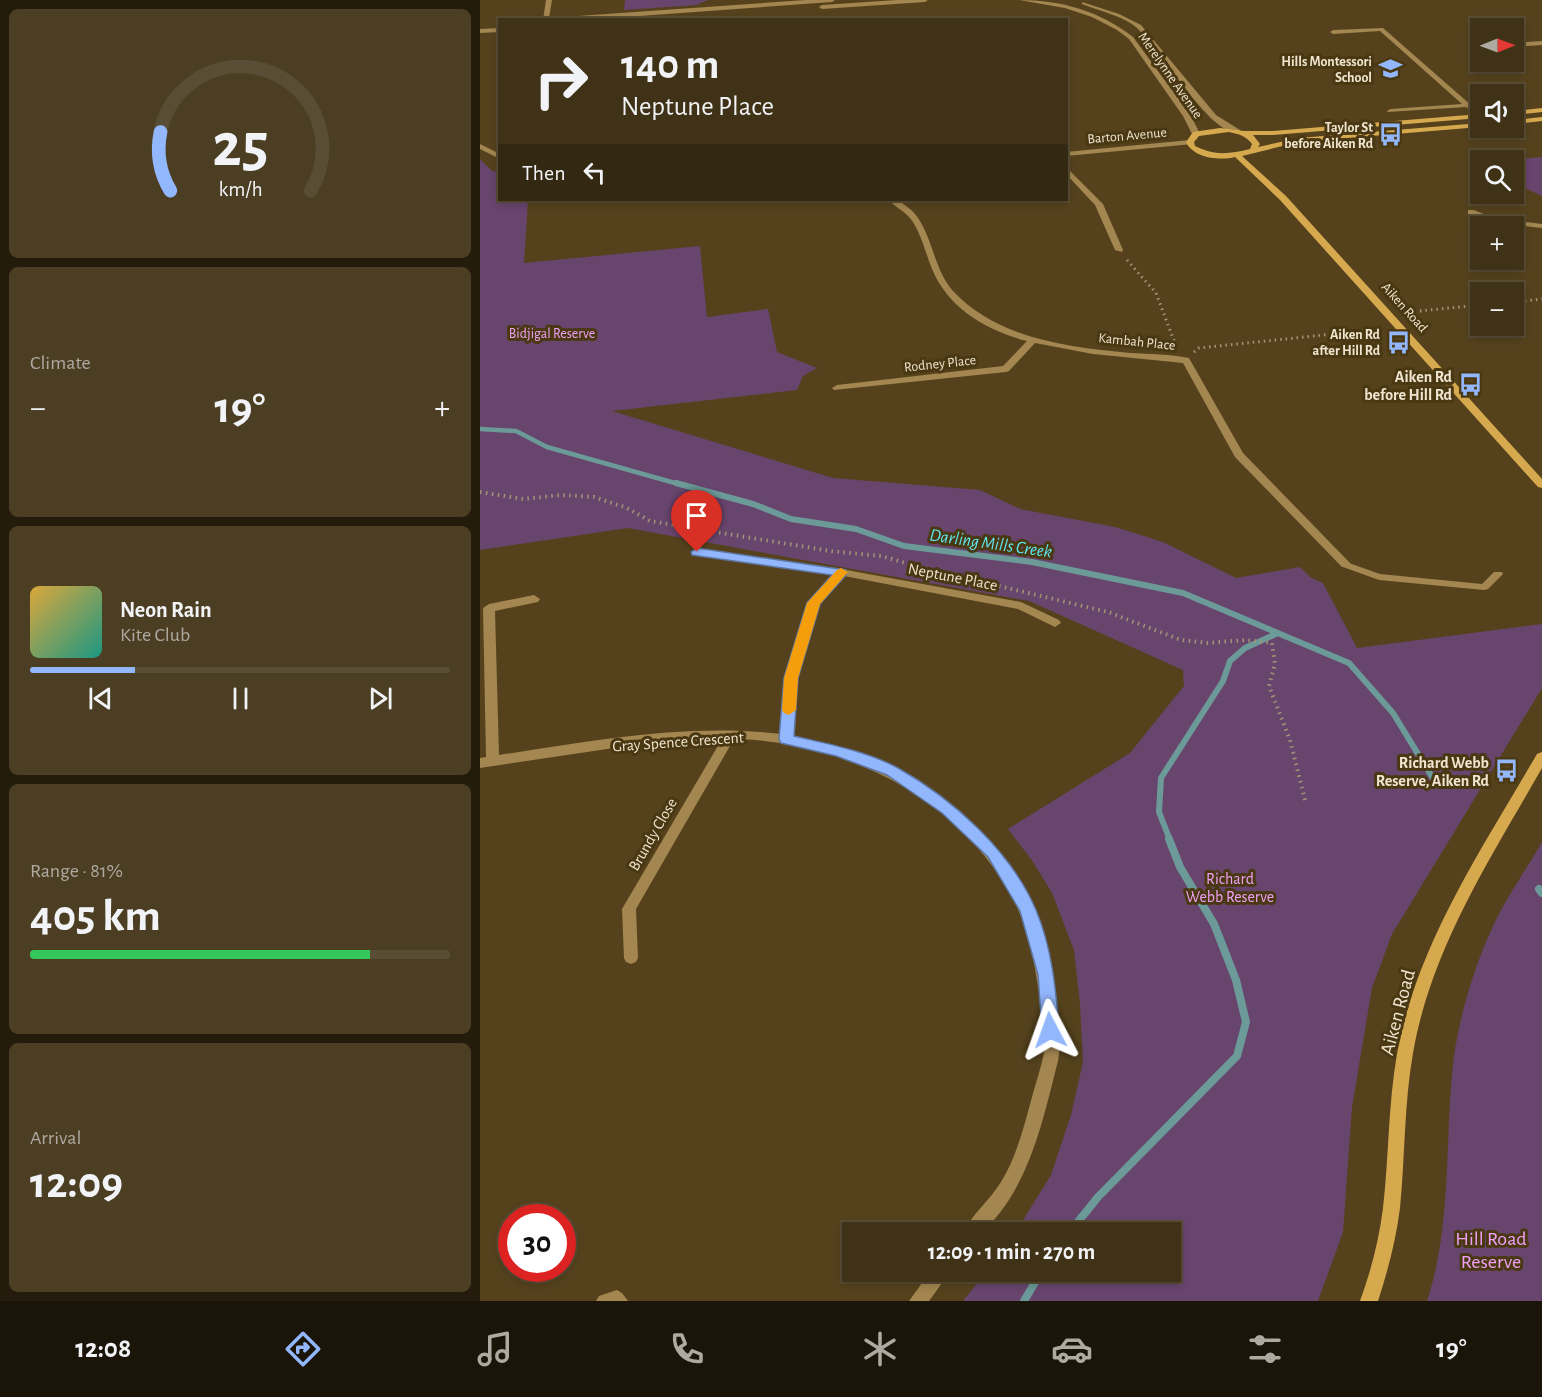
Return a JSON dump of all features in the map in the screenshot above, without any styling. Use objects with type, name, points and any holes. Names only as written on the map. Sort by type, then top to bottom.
[{"type":"street","points":[[546,18],[549,0]]},
{"type":"street","points":[[598,18],[832,0]]},
{"type":"street","points":[[678,18],[861,2],[925,0]]},
{"type":"street","name":"Merelynne Avenue","points":[[1022,0],[1055,2],[1095,15],[1122,29],[1187,116],[1197,134]]},
{"type":"street","name":"Merelynne Avenue","points":[[1071,0],[1117,15],[1139,26],[1213,117],[1239,132]]},
{"type":"street","points":[[480,24],[498,23]]},
{"type":"street","points":[[1122,29],[1139,26]]},
{"type":"street","points":[[480,31],[498,30]]},
{"type":"street","points":[[1524,44],[1542,43]]},
{"type":"street","points":[[1148,62],[1168,60]]},
{"type":"street","points":[[1524,112],[1542,110]]},
{"type":"street","points":[[1470,117],[1273,133],[1215,130],[1197,134],[1190,142],[1192,147],[1206,154],[1238,156],[1254,149],[1299,140],[1470,126]]},
{"type":"street","points":[[1524,121],[1542,119]]},
{"type":"street","points":[[1239,132],[1254,140],[1254,149]]},
{"type":"street","name":"Barton Avenue","points":[[1068,154],[1190,142]]},
{"type":"street","points":[[480,146],[498,156]]},
{"type":"street","name":"Aiken Road","points":[[1238,156],[1283,198],[1542,485]]},
{"type":"street","points":[[1068,171],[1099,204],[1119,250]]},
{"type":"street","name":"Kambah Place","points":[[894,201],[914,217],[949,292],[980,320],[1033,340],[1101,352],[1186,360],[1239,455],[1346,565]]},
{"type":"street","points":[[1471,212],[1491,220],[1542,226]]},
{"type":"street","name":"Rodney Place","points":[[837,388],[1006,369],[1033,340]]},
{"type":"street","name":"Neptune Place","points":[[697,552],[842,572],[1021,606],[1055,623]]},
{"type":"street","points":[[786,739],[791,678],[813,603],[842,572]]},
{"type":"street","name":"Gray Spence Crescent","points":[[534,599],[484,607],[486,762],[645,740],[731,734],[786,739],[840,752],[892,771],[947,809],[993,852],[1028,910],[1046,975],[1052,1049],[1035,1118],[1006,1190],[981,1222]]},
{"type":"street","name":"Brundy Close","points":[[631,958],[629,909],[731,734]]},
{"type":"street","name":"Aiken Road","points":[[1369,1301],[1377,1281],[1391,1217],[1405,1053],[1416,1007],[1435,955],[1456,909],[1542,758]]},
{"type":"street","points":[[918,1301],[933,1282]]},
{"type":"lane","points":[[1333,32],[1381,29],[1470,108]]},
{"type":"lane","points":[[1390,111],[1467,105]]},
{"type":"lane","points":[[1346,565],[1379,577],[1484,587],[1498,574]]},
{"type":"lane","points":[[604,1301],[617,1298],[620,1301]]},
{"type":"path","points":[[1119,250],[1156,293],[1176,346],[1186,360],[1199,348],[1382,329]]},
{"type":"path","points":[[1524,301],[1542,299]]},
{"type":"path","points":[[1409,312],[1470,306]]},
{"type":"green space","points":[[625,0],[708,0],[696,5],[624,10]]},
{"type":"green space","points":[[1542,157],[1542,196],[1524,186],[1524,159]]},
{"type":"green space","name":"Richard Webb Reserve","points":[[480,159],[492,171],[498,172],[498,201],[528,201],[524,263],[700,246],[707,317],[768,309],[777,352],[817,368],[803,376],[797,390],[612,411],[833,478],[980,490],[1020,509],[1115,527],[1163,542],[1236,578],[1300,567],[1310,577],[1323,583],[1357,648],[1542,624],[1542,688],[1392,934],[1372,988],[1352,1107],[1343,1232],[1318,1301],[963,1301],[978,1282],[1181,1282],[1181,1222],[1022,1222],[1051,1175],[1071,1115],[1083,1062],[1074,950],[1052,893],[1031,859],[1008,829],[1130,753],[1184,686],[1183,670],[1029,601],[628,528],[480,550]]},
{"type":"green space","name":"Hill Road Reserve","points":[[1542,842],[1542,1301],[1427,1301],[1441,1241],[1454,1056],[1464,1009],[1478,962],[1495,921]]},
{"type":"waterway","name":"Darling Mills Creek","points":[[480,429],[516,431],[547,447],[682,485]]},
{"type":"waterway","name":"Darling Mills Creek","points":[[676,483],[753,504],[791,519],[856,529],[904,546],[1032,562],[1183,593],[1278,633]]},
{"type":"waterway","points":[[1170,840],[1159,812],[1161,778],[1223,681],[1230,661],[1245,648],[1278,633]]},
{"type":"waterway","name":"Darling Mills Creek","points":[[1278,633],[1349,663],[1393,713],[1437,785]]},
{"type":"waterway","points":[[1078,1222],[1098,1197],[1237,1056],[1246,1022],[1236,980],[1214,924],[1180,867],[1169,839]]},
{"type":"waterway","name":"Darling Mills Creek","points":[[1539,889],[1542,893]]},
{"type":"waterway","points":[[1024,1301],[1035,1282]]},
{"type":"slow traffic","points":[[789,710],[791,678],[813,603],[841,572]]},
{"type":"place","name":"Hills Montessori School","points":[[1390,69]]},
{"type":"place","name":"Taylor St before Aiken Rd","points":[[1391,135]]},
{"type":"place","name":"Aiken Rd after Hill Rd","points":[[1398,342]]},
{"type":"place","name":"Aiken Rd before Hill Rd","points":[[1470,385]]},
{"type":"place","name":"Richard Webb Reserve, Aiken Rd","points":[[1507,771]]},
{"type":"route","points":[[697,552],[842,572],[813,603],[791,678],[786,739],[840,752],[892,771],[947,809],[993,852],[1028,910],[1046,975],[1050,1030]]},
{"type":"park label","name":"Bidjigal Reserve","points":[[552,333]]}]
